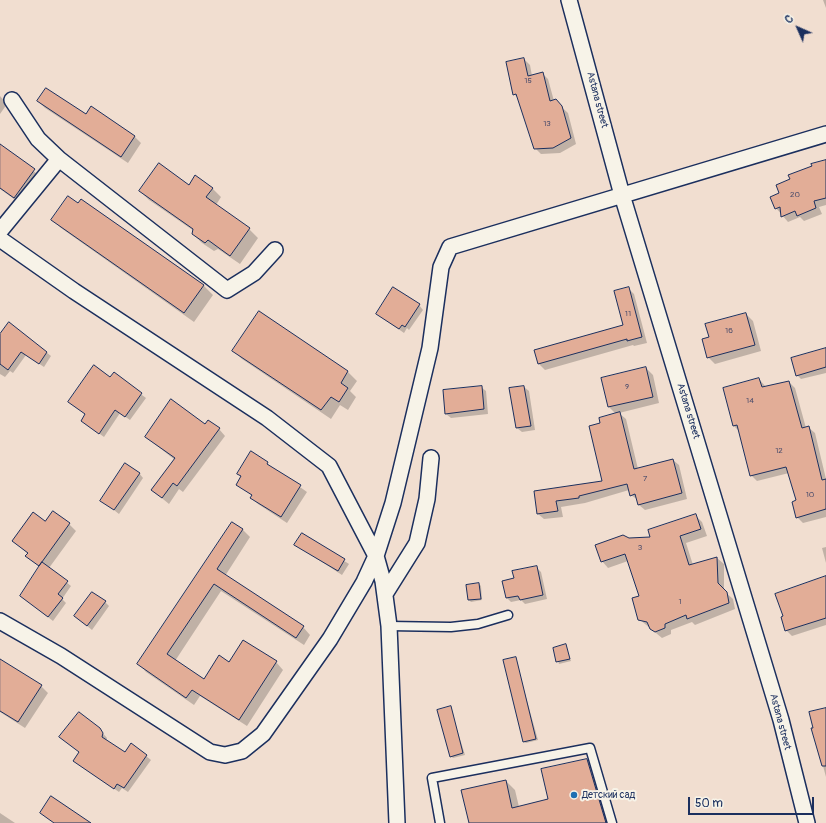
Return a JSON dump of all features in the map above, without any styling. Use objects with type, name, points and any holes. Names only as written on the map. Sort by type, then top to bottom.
[{"type":"street","name":"Astana street","points":[[569,0],[622,195],[778,713],[807,823]]},
{"type":"street","points":[[12,100],[38,140],[59,159],[227,290],[254,273],[275,250]]},
{"type":"street","points":[[0,621],[68,660],[210,752],[225,755],[242,751],[264,734],[330,639],[364,582],[376,556],[393,503],[430,348],[441,267],[450,247],[553,218],[622,195],[826,134]]},
{"type":"street","points":[[0,231],[59,159]]},
{"type":"street","points":[[0,239],[74,291],[267,418],[329,466],[376,556],[384,581],[389,626],[397,823]]},
{"type":"street","points":[[385,594],[417,543],[427,499],[431,458]]},
{"type":"lane","points":[[389,626],[451,626],[478,624],[508,615]]},
{"type":"lane","points":[[440,823],[432,778],[590,748],[612,823]]},
{"type":"building","points":[[524,58],[528,76],[543,72],[550,101],[556,99],[562,106],[571,138],[553,148],[534,149],[516,94],[513,95],[506,62]]},
{"type":"building","points":[[46,88],[86,114],[91,106],[135,136],[121,157],[37,101]]},
{"type":"building","points":[[0,144],[35,169],[14,198],[0,188]]},
{"type":"building","points":[[826,160],[826,198],[814,201],[816,208],[797,216],[795,211],[781,217],[780,207],[775,209],[770,197],[779,193],[776,185],[790,179],[788,175],[812,166],[811,164]]},
{"type":"building","points":[[159,163],[189,185],[195,175],[213,188],[206,197],[250,228],[230,256],[208,240],[205,243],[192,234],[193,229],[139,191]]},
{"type":"building","points":[[68,196],[78,203],[81,199],[204,285],[184,313],[51,220]]},
{"type":"building","points":[[393,287],[420,304],[405,327],[402,325],[399,329],[376,314]]},
{"type":"building","points":[[629,287],[642,337],[627,341],[627,339],[538,364],[534,350],[623,325],[614,291]]},
{"type":"building","points":[[259,311],[348,371],[341,383],[348,388],[339,402],[331,397],[321,410],[232,351]]},
{"type":"building","points":[[746,313],[755,345],[707,358],[702,339],[709,337],[705,324]]},
{"type":"building","points":[[9,322],[47,352],[39,364],[21,352],[8,370],[0,364],[0,334]]},
{"type":"building","points":[[826,348],[826,367],[796,376],[791,358]]},
{"type":"building","points":[[94,365],[110,377],[114,372],[142,393],[125,417],[115,410],[99,434],[81,421],[85,414],[68,402]]},
{"type":"building","points":[[646,367],[653,397],[608,407],[601,378]]},
{"type":"building","points":[[759,378],[762,387],[789,381],[802,428],[809,426],[822,480],[826,479],[826,509],[796,518],[792,502],[796,500],[786,467],[750,476],[737,425],[733,426],[723,388]]},
{"type":"building","points":[[482,386],[484,409],[445,414],[443,390]]},
{"type":"building","points":[[524,386],[531,426],[516,428],[509,388]]},
{"type":"building","points":[[171,399],[205,424],[208,420],[220,428],[177,486],[173,483],[162,498],[151,490],[175,458],[145,437]]},
{"type":"building","points":[[620,412],[634,469],[673,459],[682,493],[638,505],[635,494],[630,496],[627,484],[579,496],[579,498],[556,501],[558,511],[537,514],[534,491],[602,481],[589,426],[600,423],[599,418]]},
{"type":"building","points":[[251,451],[268,462],[267,464],[301,485],[281,517],[250,498],[252,495],[236,485],[241,476],[237,474]]},
{"type":"building","points":[[125,463],[140,473],[114,510],[100,501]]},
{"type":"building","points":[[53,511],[70,523],[39,566],[25,556],[28,553],[12,541],[33,512],[45,521]]},
{"type":"building","points":[[696,514],[701,529],[680,536],[689,565],[717,557],[718,583],[727,592],[729,603],[687,619],[686,615],[665,624],[665,628],[655,632],[650,629],[647,622],[638,620],[632,598],[639,596],[625,554],[601,562],[595,545],[623,535],[629,538],[650,537],[648,530]]},
{"type":"building","points":[[232,522],[243,529],[217,569],[304,626],[296,638],[214,584],[167,654],[204,679],[219,655],[229,662],[243,640],[277,661],[239,720],[192,690],[186,698],[137,664]]},
{"type":"building","points":[[302,533],[345,559],[338,571],[294,545]]},
{"type":"building","points":[[42,562],[68,581],[58,594],[63,598],[48,617],[20,596]]},
{"type":"building","points":[[537,566],[543,595],[520,600],[518,596],[506,598],[502,581],[514,578],[512,571]]},
{"type":"building","points":[[826,576],[826,618],[785,631],[781,617],[783,616],[775,594]]},
{"type":"building","points":[[479,583],[481,599],[468,600],[466,585]]},
{"type":"building","points":[[92,592],[106,601],[87,626],[74,616]]},
{"type":"building","points":[[566,644],[570,659],[556,662],[553,648]]},
{"type":"building","points":[[516,657],[536,739],[523,742],[503,660]]},
{"type":"building","points":[[0,659],[42,685],[18,722],[0,711]]},
{"type":"building","points":[[451,706],[463,753],[450,757],[437,710]]},
{"type":"building","points":[[826,708],[826,766],[822,766],[811,728],[813,728],[809,712]]},
{"type":"building","points":[[79,712],[100,728],[103,733],[102,737],[125,752],[131,743],[147,755],[124,788],[117,784],[114,789],[73,761],[79,752],[59,737]]},
{"type":"building","name":"Детский сад","points":[[587,759],[606,823],[469,823],[461,790],[506,780],[512,808],[548,799],[541,769]]},
{"type":"building","points":[[51,796],[91,823],[54,823],[40,813]]},
{"type":"place","name":"Детский сад","points":[[574,795]]}]
